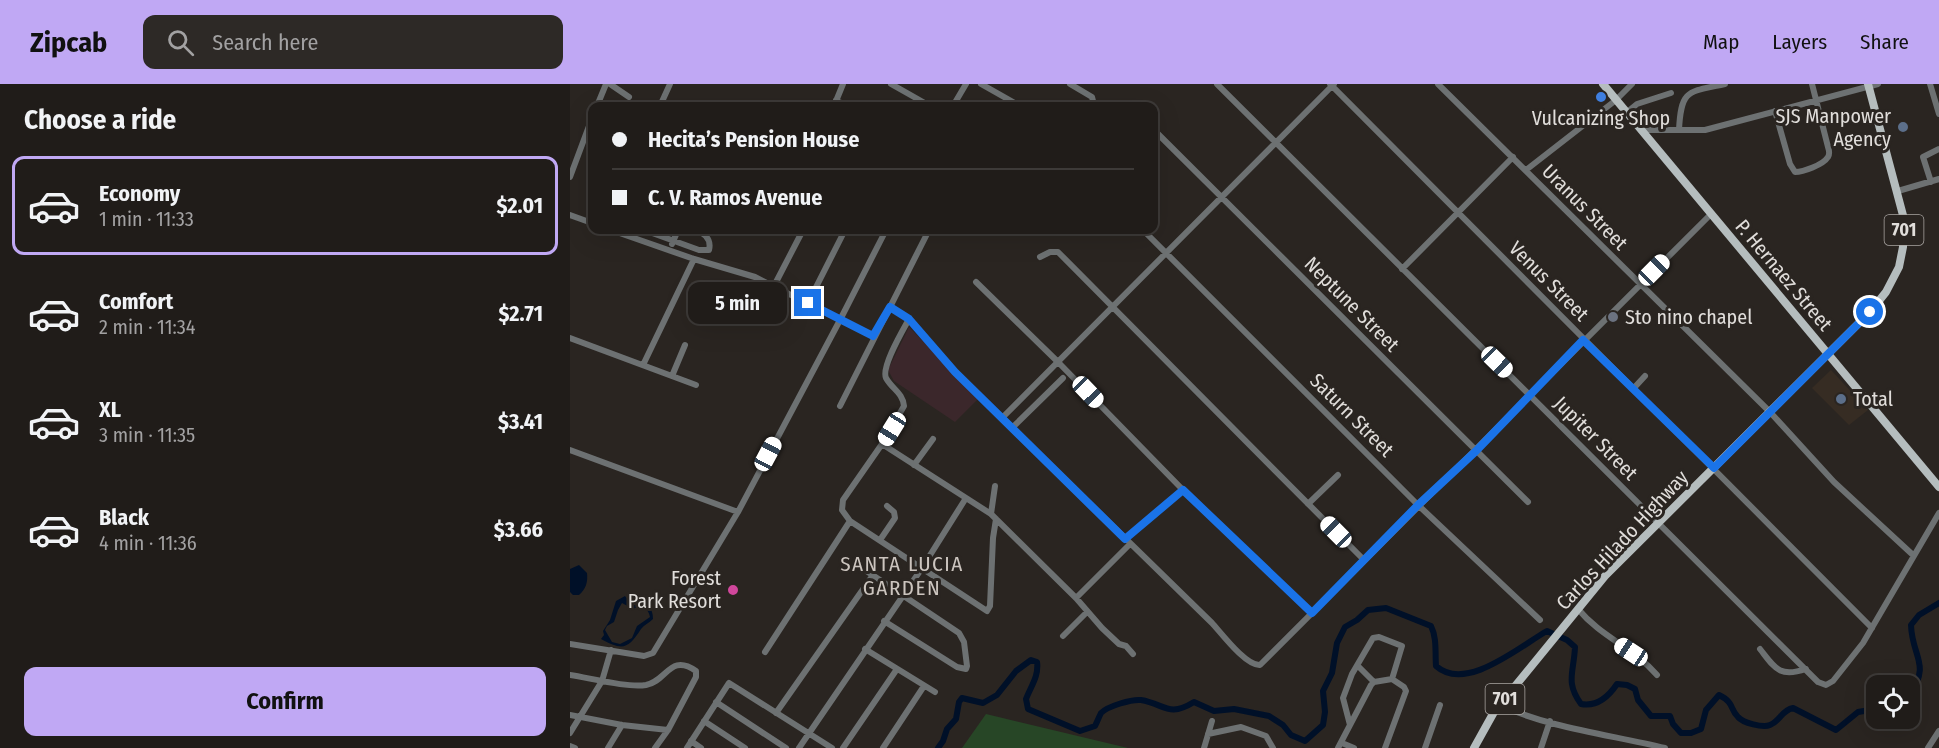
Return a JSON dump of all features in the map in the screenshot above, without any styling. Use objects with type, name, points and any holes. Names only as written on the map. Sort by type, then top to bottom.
[{"type":"main road","name":"P. Hernaez Street","points":[[1603,84],[1939,488]]},
{"type":"main road","name":"Carlos Hilado Highway","points":[[1474,748],[1488,721],[1500,705],[1610,571],[1870,312],[1886,292],[1899,267],[1903,248],[1904,219],[1868,85]]},
{"type":"street","points":[[599,102],[606,84]]},
{"type":"street","points":[[610,84],[629,97]]},
{"type":"street","points":[[662,102],[670,84]]},
{"type":"street","points":[[836,102],[843,84]]},
{"type":"street","points":[[891,84],[923,102]]},
{"type":"street","points":[[955,102],[966,84]]},
{"type":"street","points":[[981,84],[1013,102]]},
{"type":"street","points":[[1070,84],[1092,97],[1093,102]]},
{"type":"street","name":"Jupiter Street","points":[[1217,84],[1818,682],[1826,685],[1833,681],[1872,628]]},
{"type":"street","name":"Uranus Street","points":[[1438,84],[1770,412],[1834,482],[1913,555]]},
{"type":"street","points":[[1526,170],[1616,100],[1632,84]]},
{"type":"street","points":[[1679,130],[1684,98],[1692,92],[1725,84]]},
{"type":"street","points":[[1775,111],[1790,164],[1798,173],[1827,159],[1828,147],[1812,84]]},
{"type":"street","points":[[1641,130],[1705,130],[1878,84]]},
{"type":"street","points":[[1930,84],[1939,114]]},
{"type":"street","points":[[1003,417],[1332,85]]},
{"type":"street","name":"Venus Street","points":[[1332,85],[1583,340],[1714,468],[1872,628]]},
{"type":"street","points":[[1626,112],[1637,104],[1671,93]]},
{"type":"street","points":[[570,177],[588,129]]},
{"type":"street","name":"Neptune Street","points":[[1158,134],[1528,502]]},
{"type":"street","points":[[1931,182],[1923,157],[1939,148]]},
{"type":"street","points":[[1402,269],[1513,157]]},
{"type":"street","points":[[1898,191],[1939,179]]},
{"type":"street","points":[[890,307],[909,319],[943,358],[1235,648],[1256,666],[1262,664],[1418,505],[1476,451],[1583,340],[1711,214]]},
{"type":"street","points":[[570,215],[588,222]]},
{"type":"street","points":[[623,234],[694,259],[739,271],[873,336]]},
{"type":"street","points":[[655,234],[699,250],[709,250],[710,242],[703,234]]},
{"type":"street","points":[[669,250],[676,234]]},
{"type":"street","points":[[774,286],[801,234]]},
{"type":"street","points":[[808,303],[843,234]]},
{"type":"street","points":[[570,644],[644,656],[653,653],[738,512],[884,234]]},
{"type":"street","points":[[840,406],[873,336],[927,234]]},
{"type":"street","name":"Saturn Street","points":[[1147,234],[1418,505],[1540,620]]},
{"type":"street","points":[[1040,257],[1050,252],[1058,252],[1364,560]]},
{"type":"street","points":[[643,365],[694,259]]},
{"type":"street","points":[[976,282],[1183,490],[1312,613]]},
{"type":"street","points":[[909,319],[885,369],[887,379],[901,395],[904,406],[882,444],[841,505],[844,515],[987,611],[990,606],[995,486]]},
{"type":"street","points":[[570,338],[696,385]]},
{"type":"street","points":[[672,376],[685,345]]},
{"type":"street","points":[[1633,389],[1645,376]]},
{"type":"street","points":[[1013,427],[1063,378]]},
{"type":"street","points":[[914,465],[933,439]]},
{"type":"street","points":[[882,444],[993,517],[1076,598],[1117,642],[1126,646],[1133,654]]},
{"type":"street","points":[[570,450],[738,512]]},
{"type":"street","points":[[1308,504],[1338,475]]},
{"type":"street","points":[[1076,598],[1127,541],[1183,490]]},
{"type":"street","points":[[799,748],[922,568],[966,498]]},
{"type":"street","points":[[880,540],[895,518],[894,512],[887,506]]},
{"type":"street","points":[[1872,628],[1939,513]]},
{"type":"street","points":[[765,652],[850,521]]},
{"type":"street","points":[[859,566],[959,633],[964,642],[968,663],[966,669],[957,668],[884,621]]},
{"type":"street","points":[[777,713],[873,575]]},
{"type":"street","points":[[1578,609],[1598,631],[1645,661],[1658,675]]},
{"type":"street","points":[[1063,636],[1087,612]]},
{"type":"street","points":[[1350,725],[1343,700],[1352,674],[1373,638],[1400,645],[1402,648],[1392,679]]},
{"type":"street","points":[[865,649],[935,692]]},
{"type":"street","points":[[1760,649],[1779,671],[1786,674],[1806,669]]},
{"type":"street","points":[[570,733],[602,681],[611,650]]},
{"type":"street","points":[[570,675],[602,681],[649,685],[670,667],[676,665],[685,665],[696,670],[696,677],[668,730],[655,748]]},
{"type":"street","points":[[1358,666],[1374,682]]},
{"type":"street","points":[[843,748],[897,669]]},
{"type":"street","points":[[1374,682],[1392,679],[1406,691],[1385,748]]},
{"type":"street","points":[[1354,748],[1340,746],[1374,682]]},
{"type":"street","points":[[687,748],[727,685],[732,684],[832,748]]},
{"type":"street","points":[[883,748],[924,686]]},
{"type":"street","points":[[716,702],[786,748]]},
{"type":"street","points":[[1425,748],[1440,705]]},
{"type":"street","points":[[1500,705],[1550,721],[1665,748]]},
{"type":"street","points":[[570,715],[622,725],[668,730]]},
{"type":"street","points":[[704,721],[745,748]]},
{"type":"street","points":[[1204,748],[1212,721]]},
{"type":"street","points":[[1541,748],[1550,721]]},
{"type":"street","points":[[608,748],[622,725]]},
{"type":"street","points":[[1208,734],[1241,727],[1266,736],[1273,748]]},
{"type":"street","points":[[1928,748],[1939,731]]},
{"type":"street","points":[[691,741],[701,748]]},
{"type":"street","points":[[570,746],[574,748]]},
{"type":"shaded area","points":[[909,327],[979,398],[955,422],[894,381],[888,370]]},
{"type":"shaded area","name":"Total","points":[[1831,370],[1868,410],[1849,425],[1812,388]]},
{"type":"green space","points":[[986,714],[1128,748],[962,748]]},
{"type":"water","points":[[579,565],[587,573],[587,582],[579,595],[573,595],[570,592],[570,569]]},
{"type":"water","points":[[625,596],[631,604],[646,605],[653,614],[653,619],[624,646],[601,639],[616,601]],"holes":[[[622,603],[633,609],[644,608],[650,617],[637,626],[632,638],[620,644],[612,642],[605,630],[607,626],[614,622]]]},
{"type":"waterway","points":[[1919,675],[1919,660],[1911,625],[1919,615],[1939,603]]},
{"type":"waterway","points":[[938,748],[947,729],[956,719],[962,698],[983,703],[997,695],[1016,671],[1031,660],[1037,662],[1037,667],[1036,676],[1026,699],[1028,709],[1080,731],[1095,726],[1104,710],[1126,702],[1141,700],[1172,709],[1185,707],[1194,702],[1214,711],[1234,709],[1269,716],[1283,725],[1291,735],[1305,741],[1323,725],[1325,712],[1323,691],[1332,673],[1337,643],[1345,627],[1368,610],[1386,608],[1431,626],[1435,640],[1436,666],[1448,673],[1462,674],[1477,671],[1508,656],[1547,631],[1567,640],[1575,647],[1572,683],[1581,704],[1592,704],[1602,700],[1617,684],[1627,685],[1635,689],[1638,700],[1651,716],[1670,716],[1673,724],[1681,733],[1691,733],[1701,729],[1706,710],[1719,695],[1730,703],[1735,714],[1741,719],[1763,726],[1770,725],[1793,708],[1836,730],[1858,712],[1866,711]]},
{"type":"place","name":"Vulcanizing Shop","points":[[1601,97]]},
{"type":"place","name":"SJS Manpower Agency","points":[[1903,127]]},
{"type":"place","name":"Sto nino chapel","points":[[1613,317]]},
{"type":"place","name":"Total","points":[[1841,399]]},
{"type":"place","name":"Forest Park Resort","points":[[733,590]]},
{"type":"district","name":"SANTA LUCIA GARDEN","points":[[902,576]]},
{"type":"route","points":[[808,303],[873,336],[890,307],[903,314],[955,372],[1125,539],[1183,490],[1312,613],[1418,505],[1476,451],[1583,340],[1714,468],[1870,312]]}]
